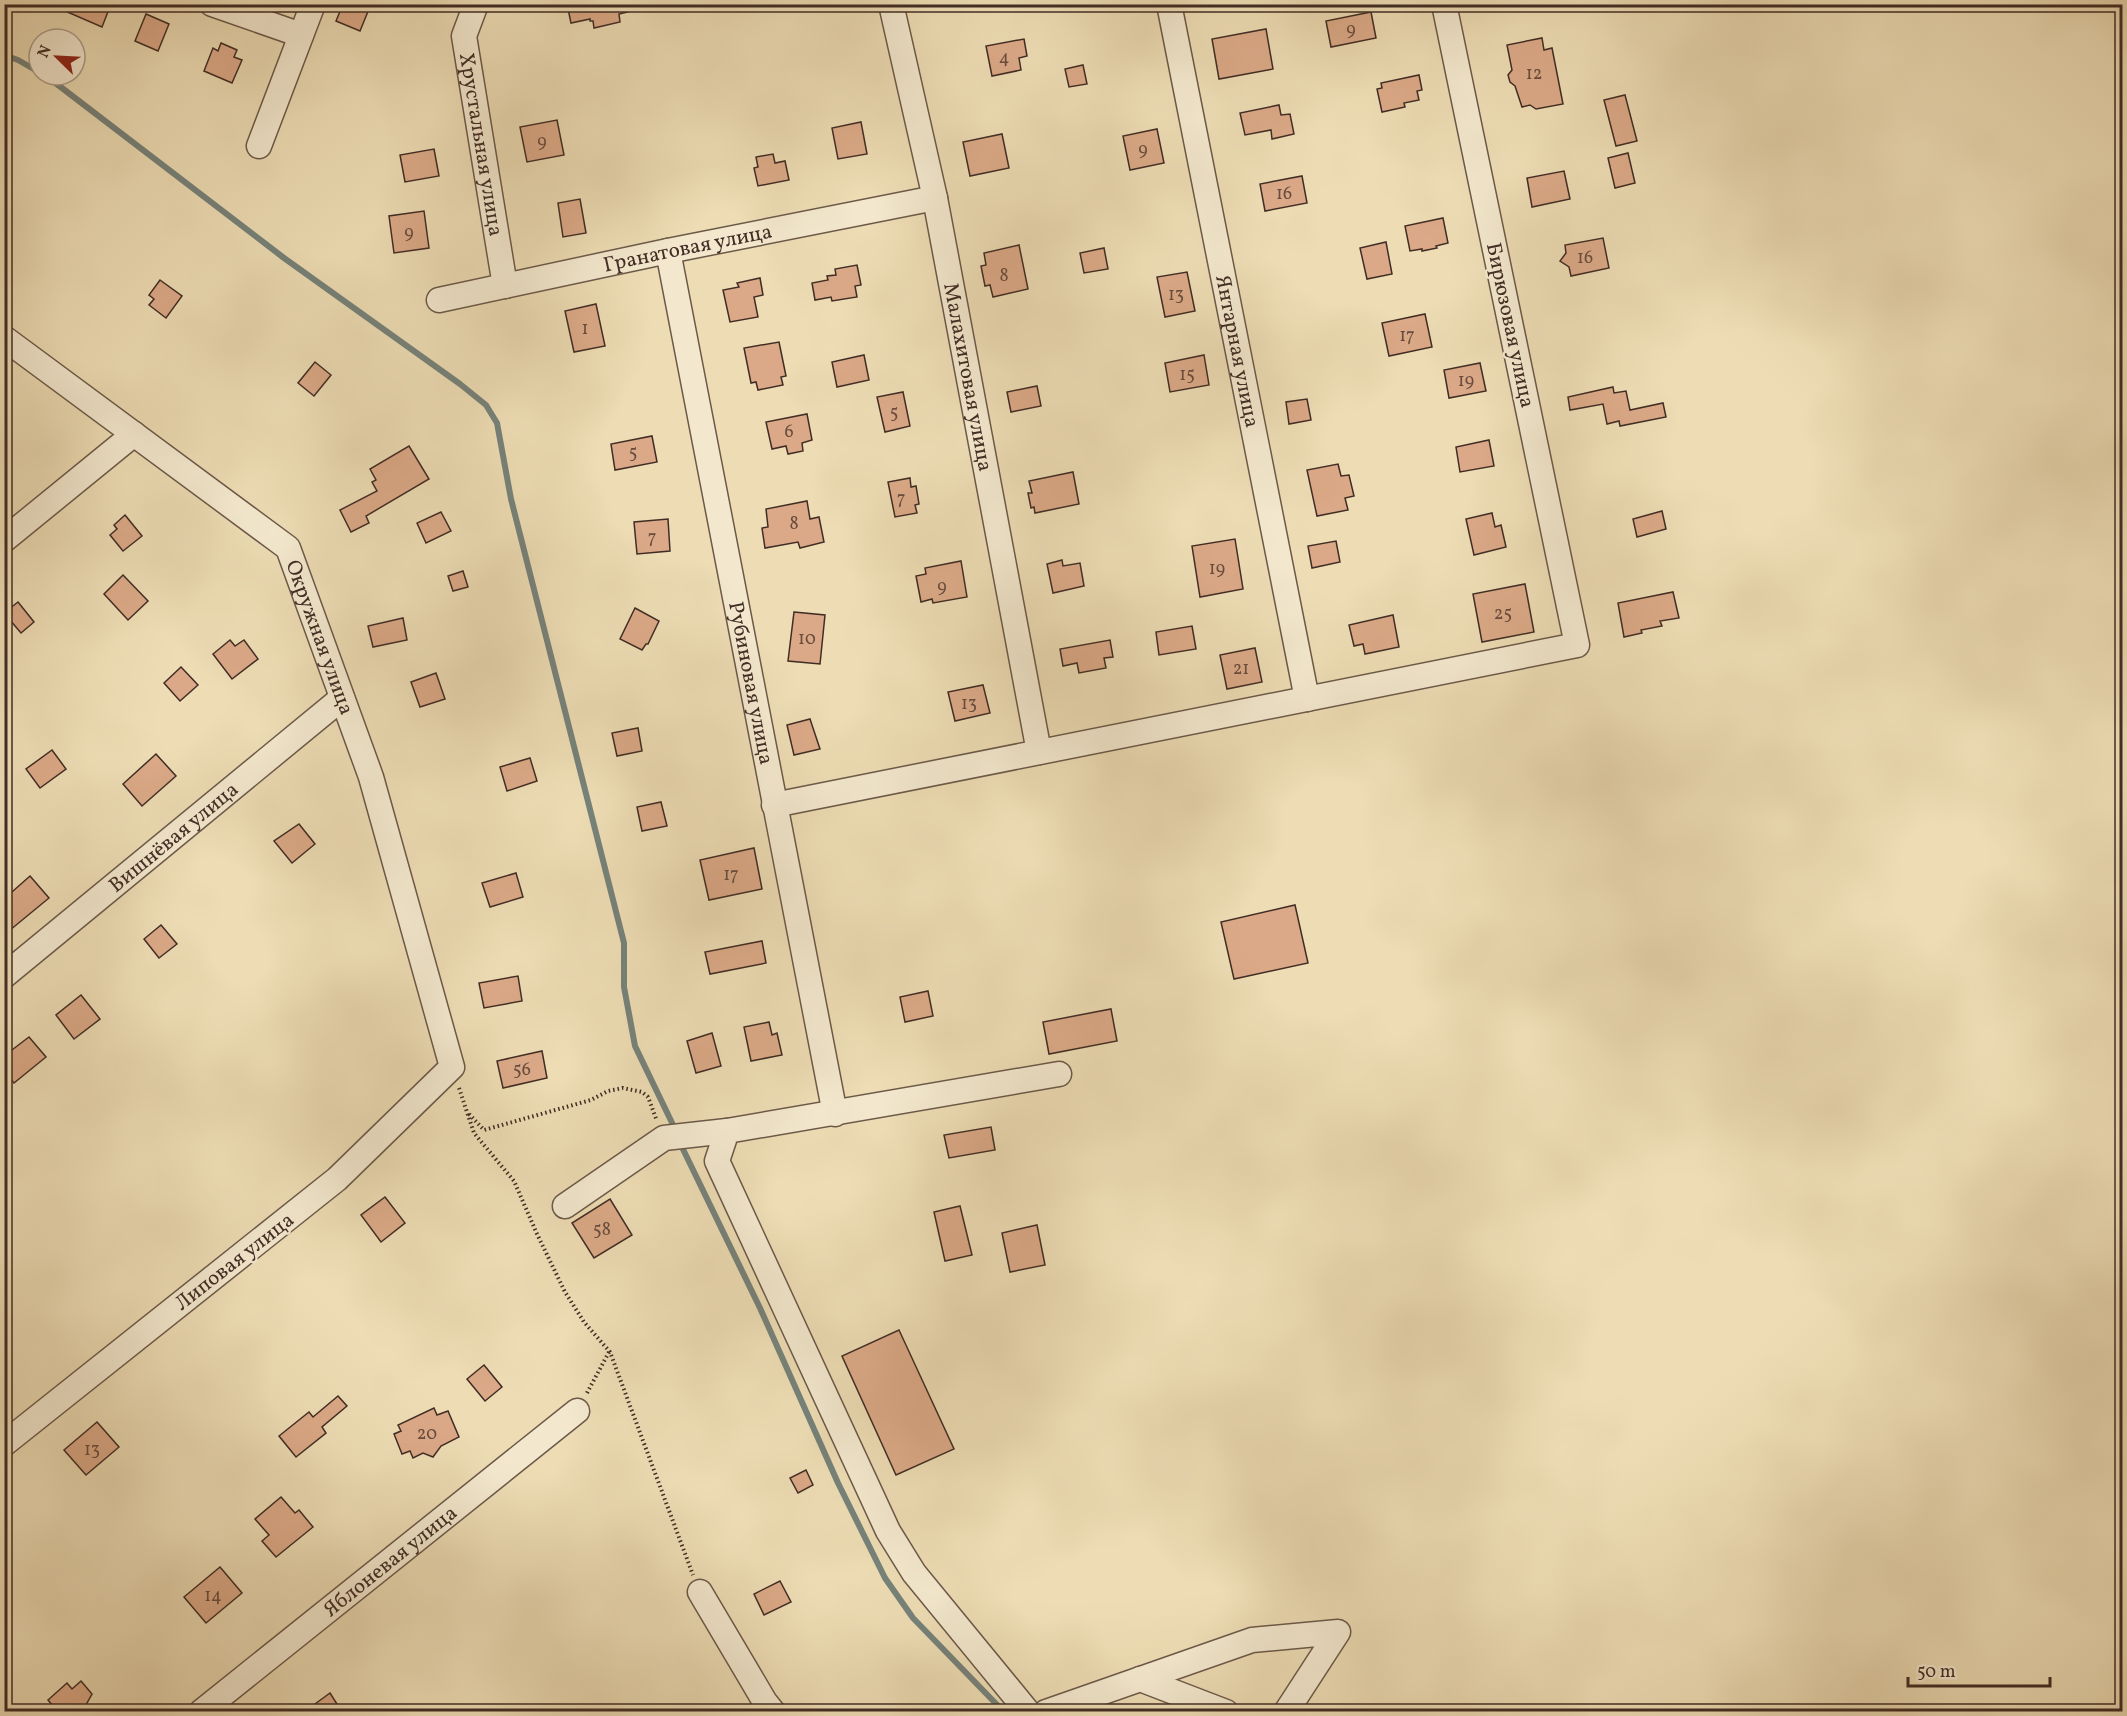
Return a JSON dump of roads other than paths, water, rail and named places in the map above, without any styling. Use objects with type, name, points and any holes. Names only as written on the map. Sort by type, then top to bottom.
[{"type":"street","points":[[212,4],[301,35]]},
{"type":"street","points":[[259,146],[313,4]]},
{"type":"street","name":"Хрустальная улица","points":[[476,4],[464,36],[505,286]]},
{"type":"street","name":"Малахитовая улица","points":[[891,4],[935,198],[1040,752]]},
{"type":"street","name":"Янтарная улица","points":[[1169,4],[1307,699]]},
{"type":"street","name":"Бирюзовая улица","points":[[1307,699],[1577,645],[1444,4]]},
{"type":"street","name":"Гранатовая улица","points":[[439,300],[668,251],[935,198]]},
{"type":"street","name":"Рубиновая улица","points":[[668,251],[835,1113]]},
{"type":"street","name":"Окружная улица","points":[[4,338],[288,548],[371,777],[453,1067]]},
{"type":"street","points":[[4,540],[134,434]]},
{"type":"street","name":"Вишнёвая улица","points":[[4,976],[342,698]]},
{"type":"street","points":[[774,805],[1307,699]]},
{"type":"street","name":"Липовая улица","points":[[4,1444],[337,1179],[453,1067]]},
{"type":"street","points":[[565,1206],[664,1138],[727,1131],[1059,1074]]},
{"type":"street","points":[[727,1131],[717,1161],[888,1531],[914,1573],[1028,1712]]},
{"type":"street","name":"Яблоневая улица","points":[[201,1712],[577,1411]]},
{"type":"street","points":[[700,1592],[773,1712]]},
{"type":"street","points":[[1046,1712],[1252,1640],[1338,1632],[1286,1712]]},
{"type":"street","points":[[1140,1678],[1226,1712]]},
{"type":"waterway","points":[[4,55],[27,65]]},
{"type":"waterway","points":[[61,87],[284,258],[460,384],[486,405],[497,423],[511,499],[624,943],[624,987],[635,1046],[675,1129]]},
{"type":"waterway","points":[[680,1143],[760,1308],[838,1483],[885,1578],[913,1618],[1004,1712]]}]
